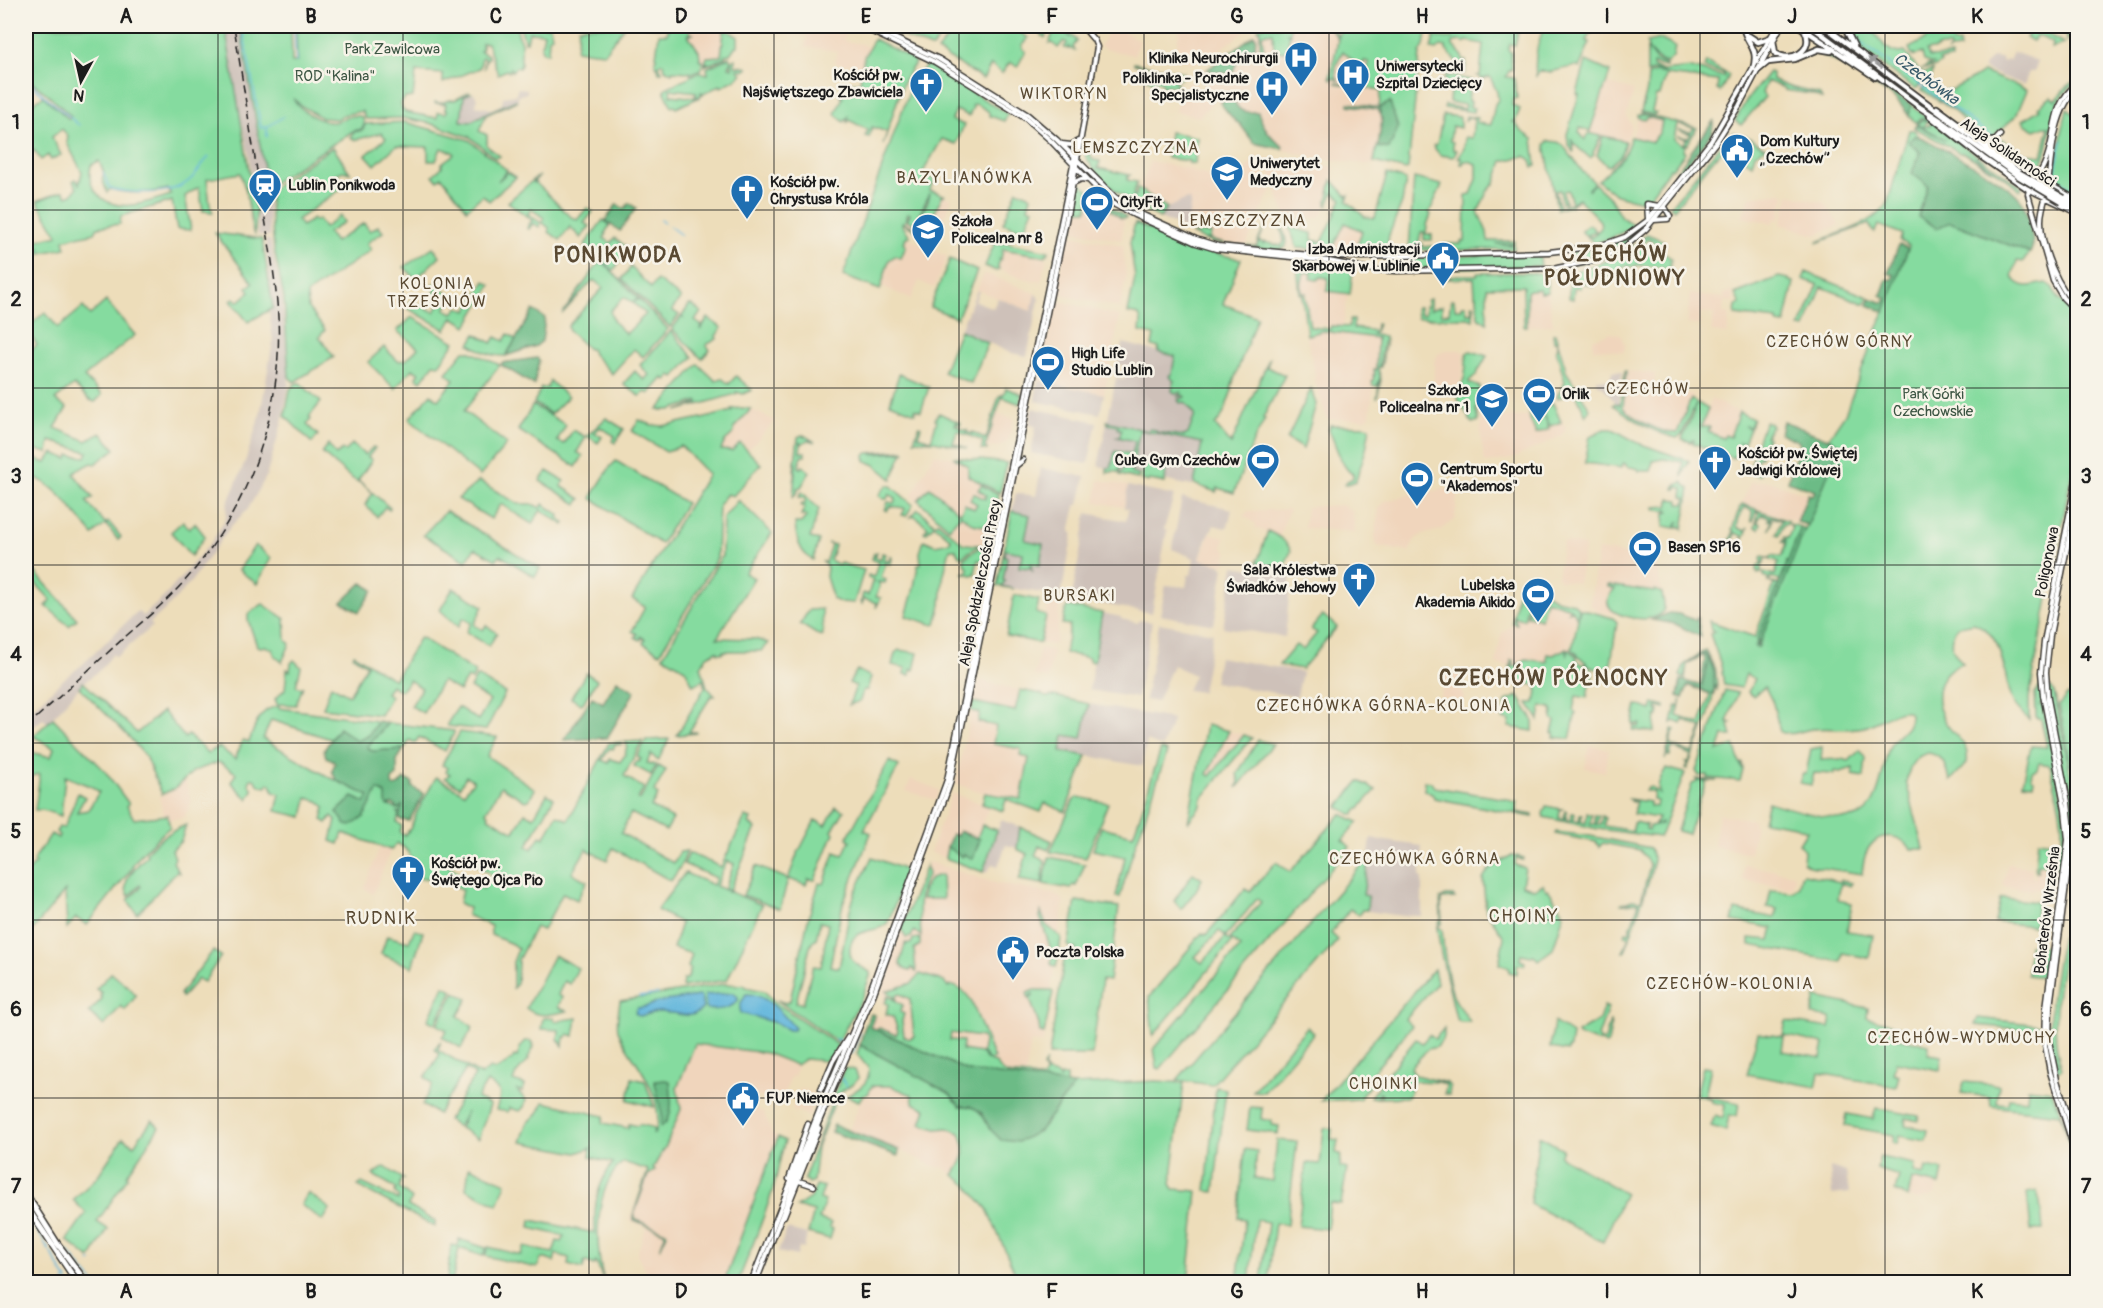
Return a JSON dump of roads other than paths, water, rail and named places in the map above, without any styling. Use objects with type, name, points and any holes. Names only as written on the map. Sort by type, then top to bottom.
[{"type":"highway","points":[[26,1194],[57,1243],[86,1282]]},
{"type":"highway","points":[[26,1206],[77,1282]]},
{"type":"main road","points":[[860,26],[928,58],[1015,111],[1038,129],[1104,196],[1124,210],[1202,245],[1231,252],[1329,261],[1389,271],[1564,267],[1603,259],[1626,246],[1638,237],[1717,141],[1735,113],[1779,26]]},
{"type":"main road","points":[[869,26],[923,50],[1031,117],[1111,194],[1131,209],[1205,242],[1227,248],[1310,255],[1390,256],[1562,251],[1604,245],[1631,233],[1650,221],[1669,218],[1662,206]]},
{"type":"main road","name":"Aleja Spółdzielczości Pracy","points":[[857,1025],[874,993],[950,788],[1014,466],[1014,456],[1097,47],[1082,26]]},
{"type":"main road","points":[[1744,26],[1754,41],[1772,39]]},
{"type":"main road","points":[[1744,26],[1745,34],[1755,52],[1755,70]]},
{"type":"main road","points":[[1772,39],[1773,49],[1777,54],[1786,58],[1798,55],[1804,50],[1808,41],[1806,32],[1800,26]]},
{"type":"main road","points":[[1800,26],[1839,54],[1898,90]]},
{"type":"main road","name":"Aleja Solidarności","points":[[1811,26],[1921,108],[2019,174],[2078,209]]},
{"type":"main road","name":"Aleja Solidarności","points":[[1824,26],[1913,92],[1919,93],[1951,123],[2019,174]]},
{"type":"main road","points":[[1844,26],[1848,37],[1858,51]]},
{"type":"main road","points":[[1755,70],[1768,62],[1795,59],[1817,50],[1839,54]]},
{"type":"main road","points":[[2078,82],[2065,94],[2059,105],[2046,161],[2028,189],[2030,206],[2050,275],[2060,294],[2078,313]]},
{"type":"main road","points":[[2078,88],[2067,100],[2061,113],[2041,220],[2045,244],[2058,282],[2078,307]]},
{"type":"main road","points":[[1919,93],[1995,151],[2078,201]]},
{"type":"main road","points":[[1921,108],[1960,141],[2028,189],[2078,209]]},
{"type":"main road","name":"Aleja Spółdzielczości Pracy","points":[[1076,158],[1081,133]]},
{"type":"main road","points":[[1995,151],[1992,145],[1997,138]]},
{"type":"main road","points":[[1984,142],[1997,138]]},
{"type":"main road","points":[[1061,144],[1071,145],[1078,141]]},
{"type":"main road","name":"Aleja Spółdzielczości Pracy","points":[[857,1025],[944,791],[1073,183],[1074,166]]},
{"type":"main road","points":[[1073,183],[1079,179],[1088,180]]},
{"type":"main road","points":[[1650,221],[1647,204],[1662,206]]},
{"type":"main road","points":[[1008,457],[1014,466],[1023,460]]},
{"type":"main road","name":"Poligonowa","points":[[2044,657],[2078,470]]},
{"type":"main road","name":"Poligonowa","points":[[2044,657],[2078,491]]},
{"type":"main road","name":"Bohaterów Września","points":[[2044,657],[2042,688],[2072,827],[2071,854],[2046,1008],[2045,1036],[2050,1072],[2078,1162]]},
{"type":"main road","points":[[963,671],[969,677]]},
{"type":"main road","name":"Bohaterów Września","points":[[2063,898],[2050,1007],[2049,1041],[2057,1080],[2078,1147]]},
{"type":"main road","points":[[821,1089],[836,1055],[857,1025]]},
{"type":"main road","points":[[754,1282],[857,1025]]},
{"type":"main road","points":[[785,1194],[852,1032]]},
{"type":"main road","points":[[775,1232],[799,1181],[823,1113]]},
{"type":"main road","points":[[754,1282],[808,1124]]},
{"type":"main road","points":[[799,1181],[814,1186]]},
{"type":"water","points":[[733,993],[738,1000],[732,1005],[719,1009],[706,1009],[705,995]]},
{"type":"water","points":[[746,994],[760,997],[774,1005],[795,1028],[794,1030],[788,1030],[776,1023],[740,1013],[740,1005]]},
{"type":"water","points":[[699,996],[703,1008],[694,1014],[660,1012],[640,1016],[635,1013],[637,1008],[658,1002]]},
{"type":"waterway","points":[[242,26],[261,128],[269,126],[284,116]]},
{"type":"waterway","points":[[294,26],[296,62]]},
{"type":"waterway","name":"Czechówka","points":[[1836,26],[1841,30]]},
{"type":"waterway","name":"Czechówka","points":[[1851,36],[1992,137]]},
{"type":"waterway","points":[[26,80],[79,125]]},
{"type":"waterway","points":[[1936,95],[1946,90]]},
{"type":"waterway","points":[[267,127],[267,137]]},
{"type":"waterway","points":[[2054,176],[2062,140]]},
{"type":"waterway","name":"Czechówka","points":[[1997,142],[2040,167]]},
{"type":"waterway","points":[[103,172],[109,187],[114,190],[143,193],[164,191],[174,189],[191,179],[209,157]]},
{"type":"waterway","name":"Czechówka","points":[[2053,175],[2078,192]]},
{"type":"waterway","points":[[660,220],[664,223]]},
{"type":"waterway","points":[[669,226],[681,235]]},
{"type":"waterway","points":[[639,997],[658,994]]},
{"type":"waterway","points":[[851,1054],[860,1032]]},
{"type":"waterway","points":[[835,1039],[842,1041]]},
{"type":"waterway","points":[[841,1078],[846,1086]]},
{"type":"waterway","points":[[26,1212],[49,1250]]},
{"type":"waterway","points":[[68,1251],[93,1282]]},
{"type":"waterway","points":[[51,1253],[68,1282]]},
{"type":"waterway","points":[[64,1282],[68,1279]]},
{"type":"railway","points":[[26,727],[159,607],[189,576],[211,548],[229,519],[258,456],[275,388],[278,317],[272,258],[234,26]]},
{"type":"place","name":"Klinika Neurochirurgii","points":[[1301,87]]},
{"type":"place","name":"Uniwersytecki Szpital Dziecięcy","points":[[1353,104]]},
{"type":"place","name":"Kościół pw. Najświętszego Zbawiciela","points":[[926,113]]},
{"type":"place","name":"Poliklinika - Poradnie Specjalistyczne","points":[[1272,116]]},
{"type":"place","name":"Dom Kultury „Czechów”","points":[[1737,179]]},
{"type":"place","name":"Uniwerytet Medyczny","points":[[1227,201]]},
{"type":"place","name":"Lublin Ponikwoda","points":[[265,214]]},
{"type":"place","name":"Kościół pw. Chrystusa Króla","points":[[747,220]]},
{"type":"place","name":"CityFit","points":[[1097,231]]},
{"type":"place","name":"Szkoła Policealna nr 8","points":[[928,259]]},
{"type":"place","name":"Izba Administracji Skarbowej w Lublinie","points":[[1443,287]]},
{"type":"place","name":"High Life Studio Lublin","points":[[1048,391]]},
{"type":"place","name":"Orlik","points":[[1539,423]]},
{"type":"place","name":"Szkoła Policealna nr 1","points":[[1492,428]]},
{"type":"place","name":"Cube Gym Czechów","points":[[1263,489]]},
{"type":"place","name":"Kościół pw. Świętej Jadwigi Królowej","points":[[1715,491]]},
{"type":"place","name":"Centrum Sportu \"Akademos\"","points":[[1417,507]]},
{"type":"place","name":"Basen SP16","points":[[1645,576]]},
{"type":"place","name":"Sala Królestwa Świadków Jehowy","points":[[1359,608]]},
{"type":"place","name":"Lubelska Akademia Aikido","points":[[1538,623]]},
{"type":"place","name":"Kościół pw. Świętego Ojca Pio","points":[[408,901]]},
{"type":"place","name":"Poczta Polska","points":[[1013,981]]},
{"type":"place","name":"FUP Niemce","points":[[743,1127]]},
{"type":"district","name":"WIKTORYN","points":[[1064,93]]},
{"type":"district","name":"LEMSZCZYZNA","points":[[1136,147]]},
{"type":"district","name":"BAZYLIANÓWKA","points":[[965,177]]},
{"type":"district","name":"LEMSZCZYZNA","points":[[1243,220]]},
{"type":"district","name":"PONIKWODA","points":[[618,255]]},
{"type":"district","name":"CZECHÓW POŁUDNIOWY","points":[[1615,266]]},
{"type":"district","name":"KOLONIA TRZEŚNIÓW","points":[[437,292]]},
{"type":"district","name":"CZECHÓW GÓRNY","points":[[1840,341]]},
{"type":"district","name":"CZECHÓW","points":[[1648,388]]},
{"type":"district","name":"BURSAKI","points":[[1080,595]]},
{"type":"district","name":"CZECHÓW PÓŁNOCNY","points":[[1554,678]]},
{"type":"district","name":"CZECHÓWKA GÓRNA-KOLONIA","points":[[1384,705]]},
{"type":"district","name":"CZECHÓWKA GÓRNA","points":[[1415,858]]},
{"type":"district","name":"CHOINY","points":[[1524,916]]},
{"type":"district","name":"RUDNIK","points":[[381,918]]},
{"type":"district","name":"CZECHÓW-KOLONIA","points":[[1730,983]]},
{"type":"district","name":"CZECHÓW-WYDMUCHY","points":[[1962,1037]]},
{"type":"district","name":"CHOINKI","points":[[1384,1083]]},
{"type":"park label","name":"Park Zawilcowa","points":[[392,49]]},
{"type":"park label","name":"ROD \"Kalina\"","points":[[335,76]]},
{"type":"park label","name":"Park Górki Czechowskie","points":[[1933,402]]}]
